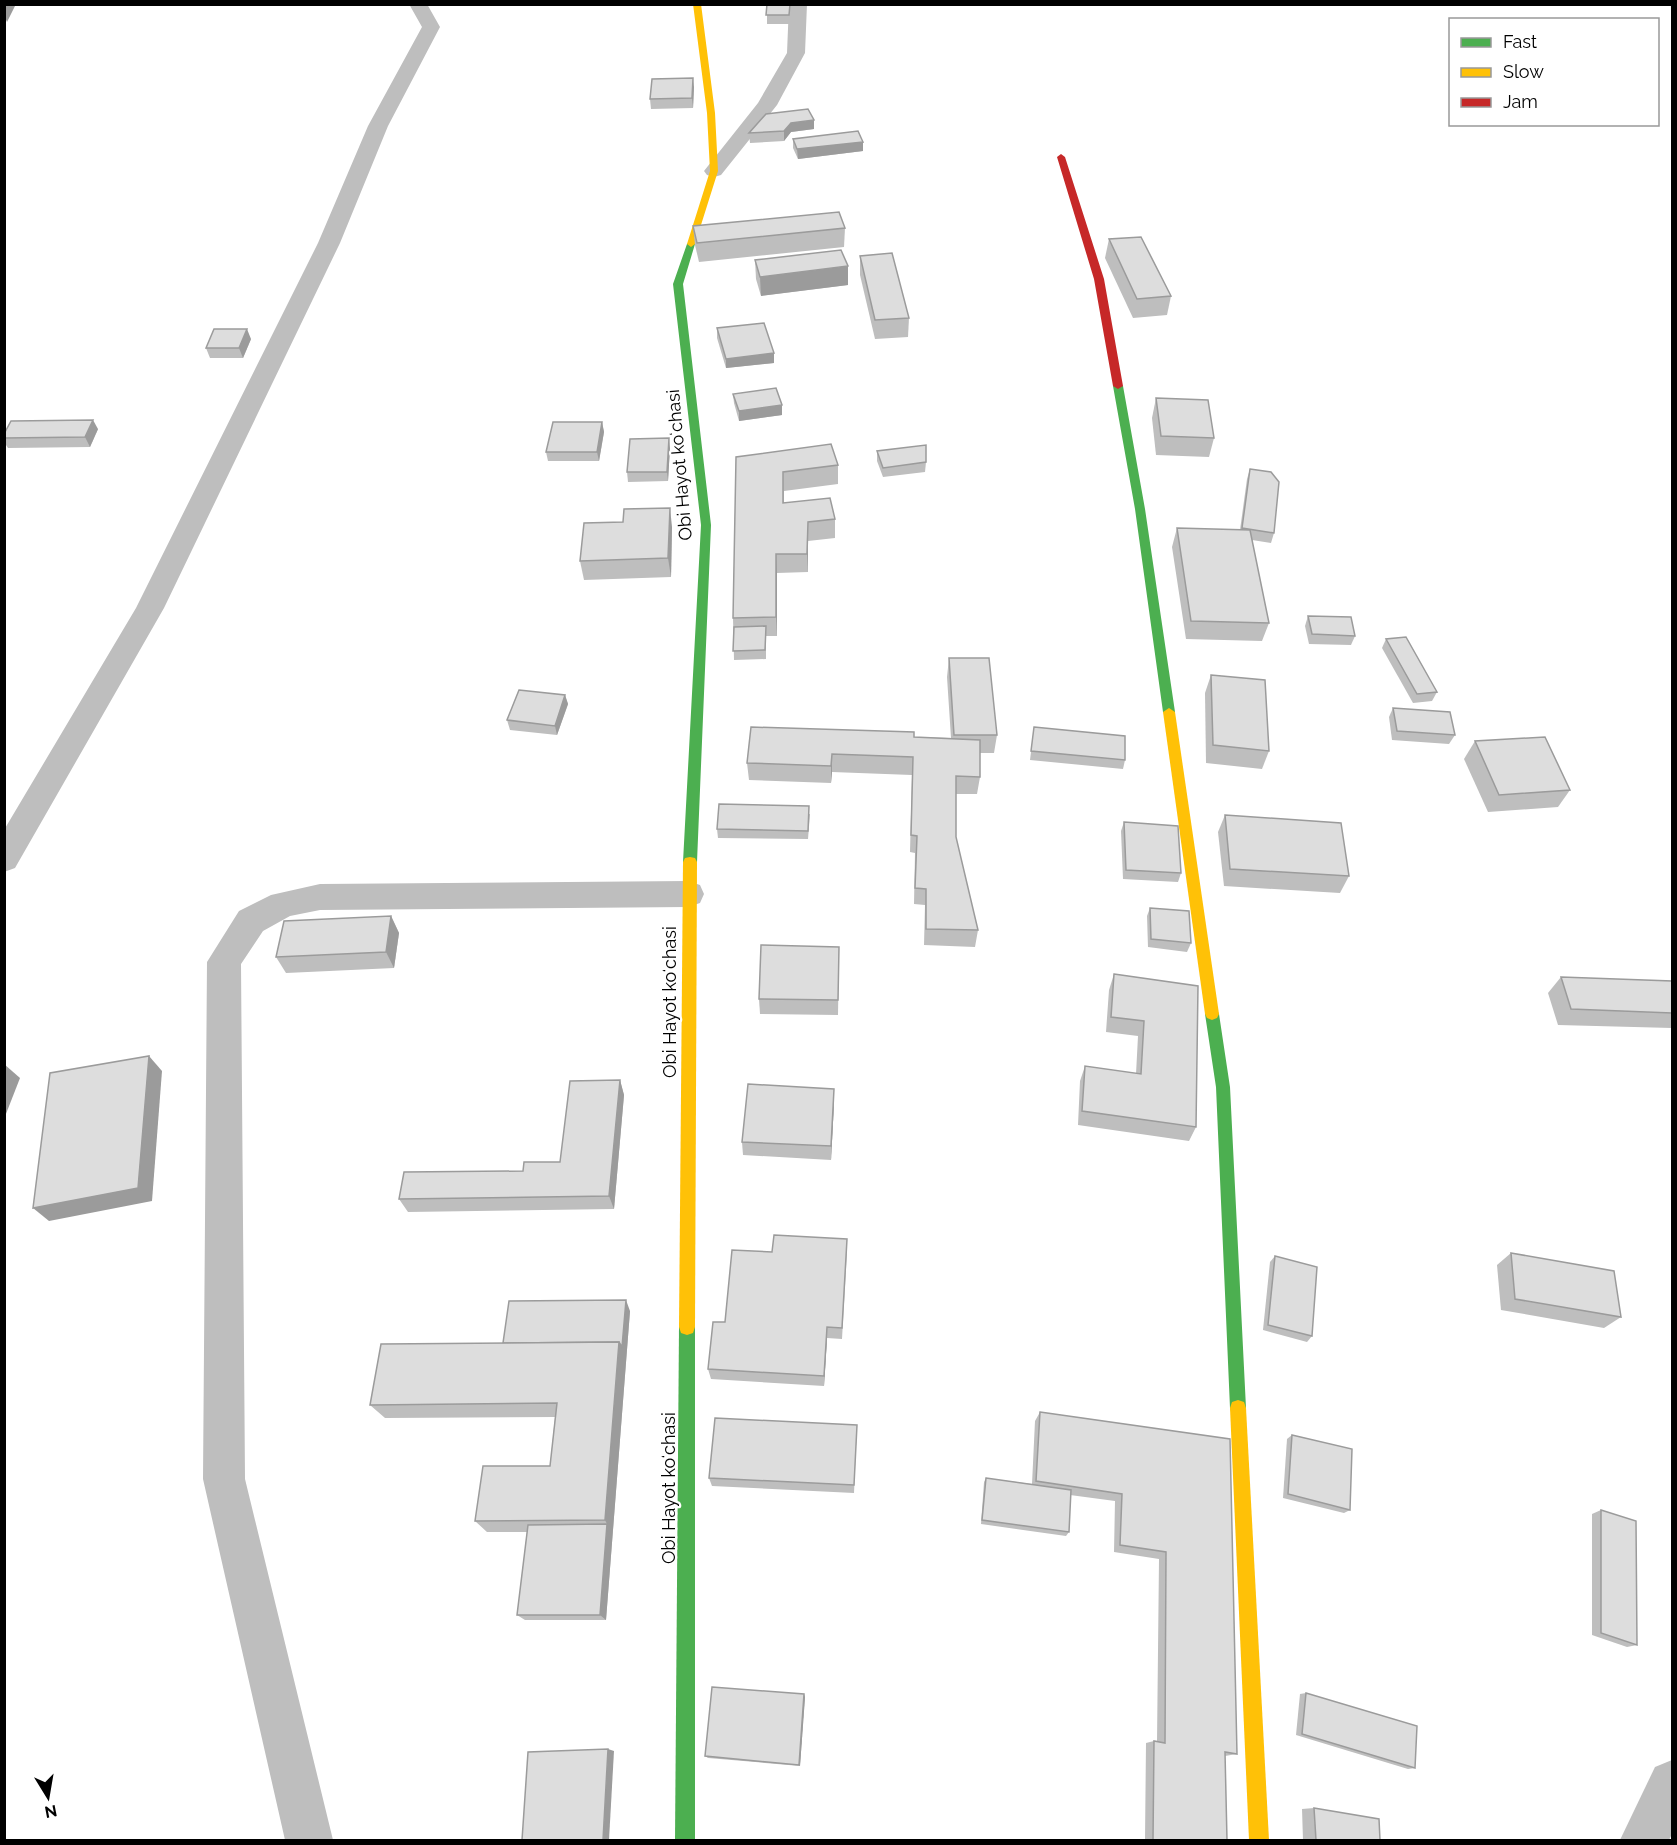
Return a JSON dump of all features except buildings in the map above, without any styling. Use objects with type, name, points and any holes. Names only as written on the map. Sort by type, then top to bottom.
[{"type":"street","points":[[4,860],[150,608],[329,243],[378,126],[431,27],[418,4]]},
{"type":"street","points":[[697,4],[711,113],[714,171]]},
{"type":"street","points":[[714,171],[767,105],[796,53],[798,4]]},
{"type":"street","points":[[1061,157],[1099,279],[1140,508],[1223,1087],[1259,1840]]},
{"type":"street","name":"Obi Hayot koʻchasi","points":[[685,1840],[688,894],[706,525],[678,284],[714,171]]},
{"type":"street","points":[[309,1840],[224,1479],[224,962],[251,921],[283,904],[320,897],[688,894]]},
{"type":"street","points":[[1644,1840],[1672,1784]]},
{"type":"traffic: fast","points":[[690,862],[706,525],[678,284],[691,244]]},
{"type":"traffic: fast","points":[[1118,386],[1140,509],[1169,712]]},
{"type":"traffic: fast","points":[[1212,1014],[1223,1087],[1238,1408]]},
{"type":"traffic: fast","points":[[685,1840],[687,1327]]},
{"type":"traffic: slow","points":[[691,244],[714,171],[711,113],[697,4]]},
{"type":"traffic: slow","points":[[1169,712],[1212,1014]]},
{"type":"traffic: slow","points":[[687,1327],[690,862]]},
{"type":"traffic: slow","points":[[1238,1408],[1259,1840]]},
{"type":"traffic: jam","points":[[1061,157],[1099,279],[1118,386]]}]
